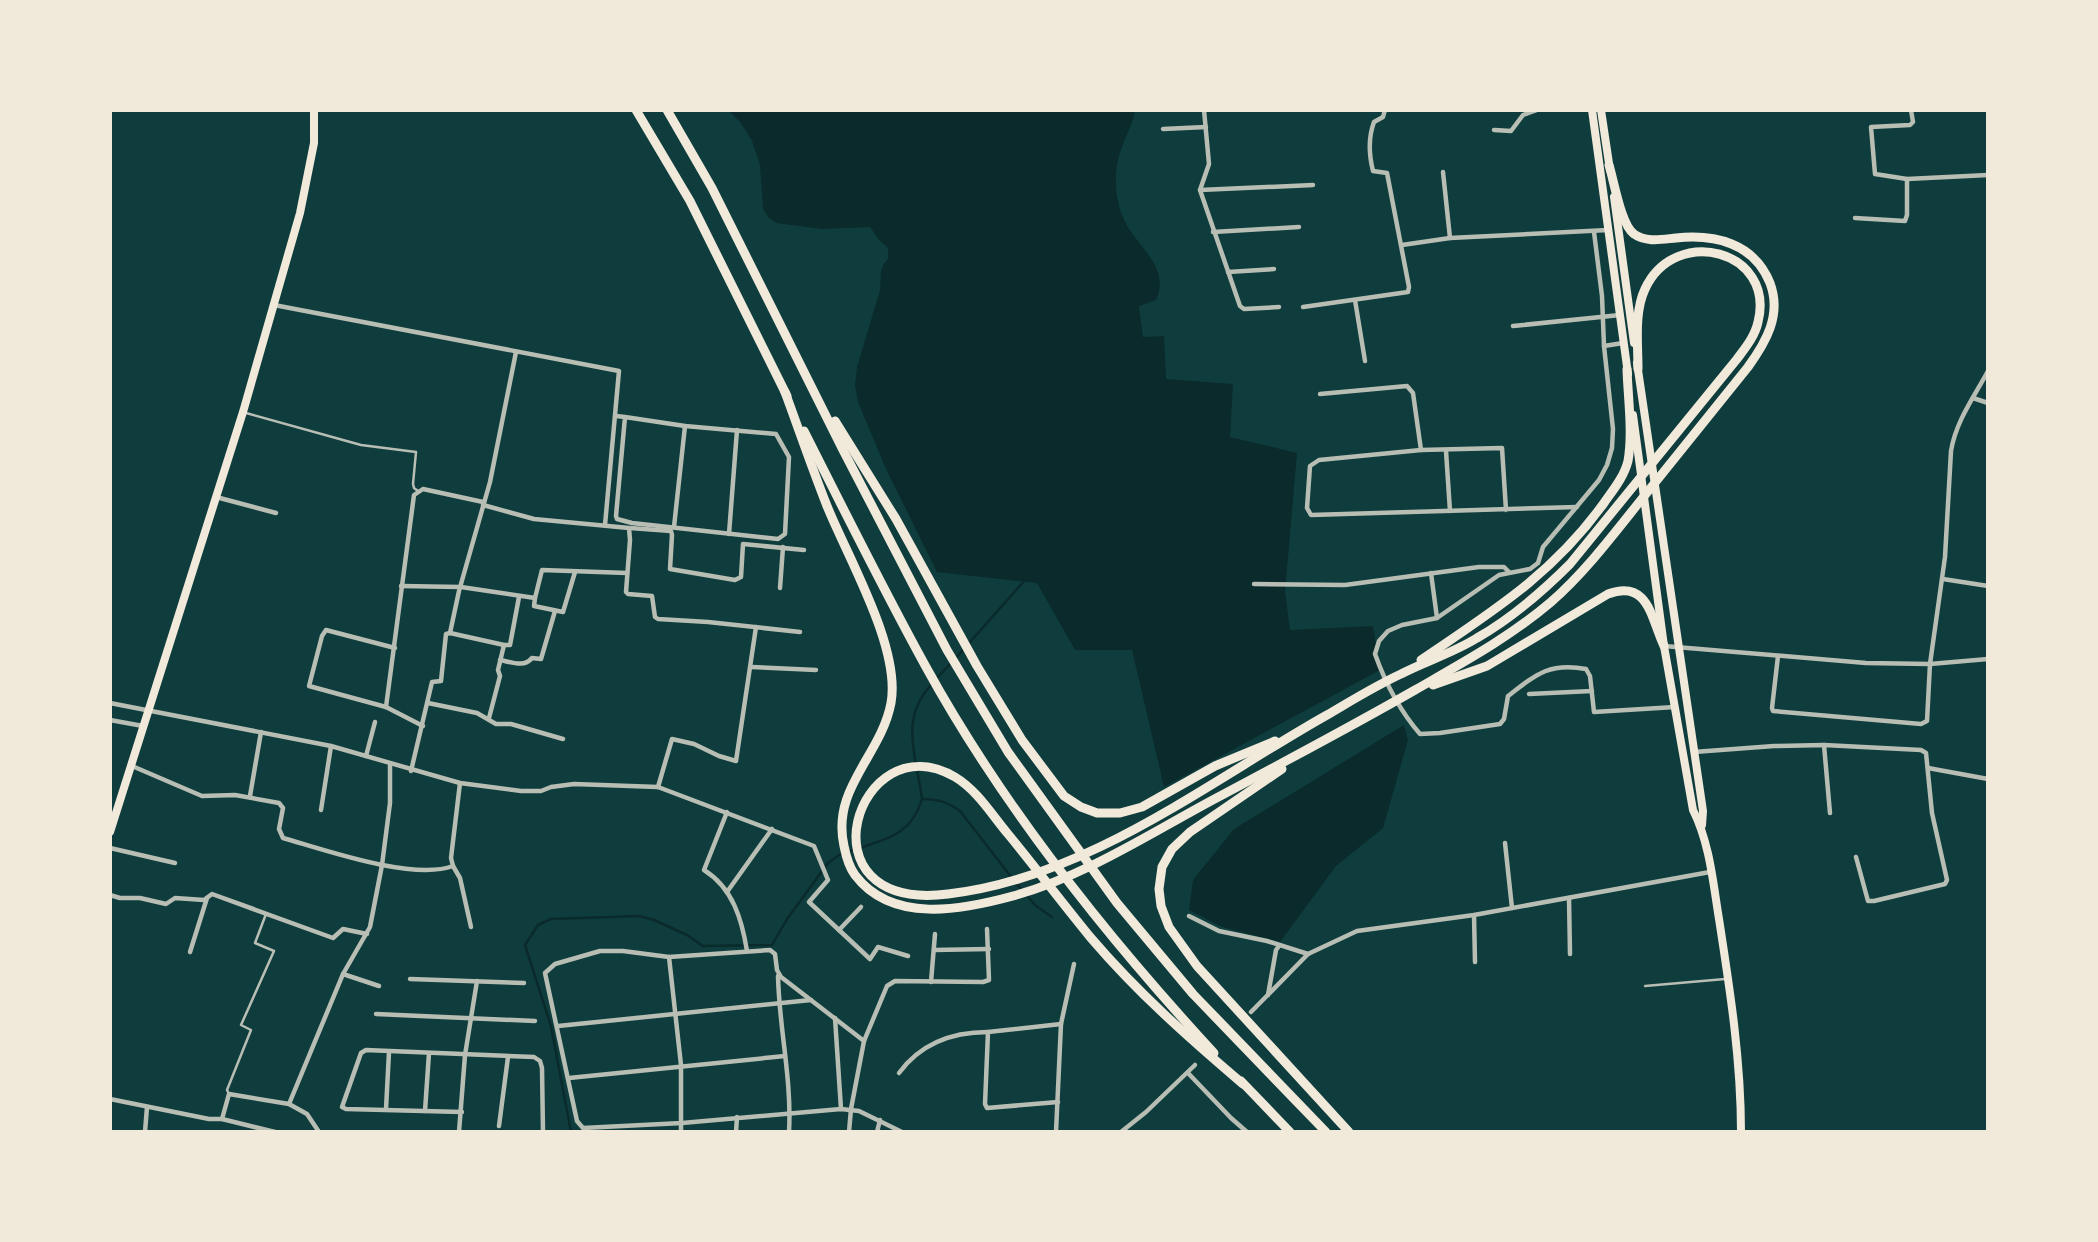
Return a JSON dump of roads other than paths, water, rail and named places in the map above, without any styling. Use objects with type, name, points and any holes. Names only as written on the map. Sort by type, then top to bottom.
[{"type":"highway","points":[[636,110],[690,201],[927,668],[985,762],[1035,836],[1098,920],[1178,1013],[1290,1132]]},
{"type":"highway","points":[[667,110],[712,188],[947,650],[1007,752],[1117,903],[1193,994],[1326,1132]]},
{"type":"highway","points":[[785,392],[827,505],[884,642],[892,672],[891,703],[882,730],[843,806],[841,835],[846,858],[853,873],[867,889],[886,901],[910,908],[936,909],[1011,896],[1043,886],[1110,856],[1308,751],[1483,651],[1524,624],[1553,600],[1580,573],[1630,514],[1756,357],[1772,328],[1775,310],[1773,292],[1767,276],[1748,253],[1735,244],[1706,237],[1656,240],[1634,234],[1626,225],[1609,164]]},
{"type":"highway","points":[[1398,675],[1475,640],[1516,613],[1570,564],[1751,340],[1761,309],[1760,295],[1739,263],[1717,253],[1693,251],[1664,265],[1645,290],[1639,313],[1638,369]]},
{"type":"highway","points":[[1243,1084],[1170,1021],[1123,975],[970,789],[957,778],[926,768],[907,769],[887,778],[870,792],[859,811],[855,831],[857,850],[864,866],[877,880],[912,896],[970,892],[1006,884],[1073,860],[1212,785],[1299,731],[1398,675],[1507,602],[1542,574],[1593,518],[1622,477],[1627,463],[1627,369]]},
{"type":"highway","points":[[806,375],[896,519],[977,666],[1023,740],[1064,796],[1097,813],[1120,813],[1142,807],[1215,766],[1299,731]]},
{"type":"highway","points":[[1409,693],[1488,666],[1618,590],[1639,594],[1647,602],[1664,646]]},
{"type":"highway","points":[[1308,751],[1190,832],[1172,849],[1162,867],[1159,889],[1161,906],[1169,927],[1197,966],[1349,1132]]},
{"type":"main road","points":[[110,832],[243,412],[300,213],[314,143],[314,110]]},
{"type":"main road","points":[[1592,110],[1664,646],[1693,810],[1702,828]]},
{"type":"main road","points":[[1601,110],[1703,811],[1702,828],[1728,978],[1736,1042],[1741,1132]]},
{"type":"street","points":[[1204,110],[1209,164],[1200,190],[1240,306],[1244,309],[1279,307]]},
{"type":"street","points":[[1303,307],[1408,292],[1402,245],[1387,173],[1373,171],[1370,155],[1371,130],[1374,122],[1383,117],[1385,110]]},
{"type":"street","points":[[1494,130],[1511,131],[1523,115],[1537,110]]},
{"type":"street","points":[[1911,110],[1913,122],[1910,125],[1871,127],[1873,172],[1878,176],[1907,179],[1988,175]]},
{"type":"street","points":[[1163,129],[1206,127]]},
{"type":"street","points":[[1443,172],[1450,239]]},
{"type":"street","points":[[1855,218],[1905,221],[1908,215],[1907,179]]},
{"type":"street","points":[[1200,190],[1313,185]]},
{"type":"street","points":[[1213,232],[1299,227]]},
{"type":"street","points":[[1402,245],[1450,239],[1608,230]]},
{"type":"street","points":[[1594,232],[1613,429],[1612,448],[1599,480],[1544,547],[1538,563],[1530,569],[1499,575],[1437,618],[1402,625],[1388,631],[1375,654],[1381,671],[1420,734],[1500,724],[1504,719],[1508,696],[1542,671],[1555,667],[1586,669],[1590,676],[1594,712],[1675,707]]},
{"type":"street","points":[[1228,272],[1274,269]]},
{"type":"street","points":[[1355,300],[1366,361]]},
{"type":"street","points":[[274,305],[619,371],[605,525]]},
{"type":"street","points":[[1513,326],[1620,315]]},
{"type":"street","points":[[1604,346],[1623,342]]},
{"type":"street","points":[[411,771],[432,681],[441,681],[446,634],[450,633],[490,482],[516,352]]},
{"type":"street","points":[[1778,656],[1773,711],[1921,724],[1927,721],[1930,664],[1942,579],[1951,451],[1954,437],[1988,371]]},
{"type":"street","points":[[1320,394],[1407,386],[1413,393],[1421,450]]},
{"type":"street","points":[[1973,398],[1988,403]]},
{"type":"street","points":[[616,416],[625,417],[685,426],[776,434],[789,457],[785,534],[778,539],[620,520],[616,516],[625,417]]},
{"type":"street","points":[[674,527],[685,426]]},
{"type":"street","points":[[729,534],[737,430]]},
{"type":"street","points":[[1506,510],[1502,448],[1421,450],[1314,462],[1310,466],[1308,512],[1318,516],[1506,510],[1577,507]]},
{"type":"street","points":[[1446,451],[1450,511]]},
{"type":"street","points":[[386,707],[414,495],[423,489],[483,503],[534,519],[671,531],[670,569],[735,580],[741,577],[743,544],[804,550]]},
{"type":"street","points":[[215,497],[276,513]]},
{"type":"street","points":[[629,528],[626,593],[652,596],[655,617],[658,619],[800,632]]},
{"type":"street","points":[[780,588],[783,547]]},
{"type":"street","points":[[1254,584],[1345,584],[1479,567],[1504,567],[1510,573]]},
{"type":"street","points":[[575,572],[565,611],[534,606],[541,570],[627,573]]},
{"type":"street","points":[[1431,573],[1437,618]]},
{"type":"street","points":[[1942,579],[1988,586]]},
{"type":"street","points":[[401,586],[461,587],[535,598]]},
{"type":"street","points":[[450,633],[510,645],[519,597]]},
{"type":"street","points":[[500,660],[526,664],[532,658],[541,659],[555,611]]},
{"type":"street","points":[[658,786],[672,739],[694,744],[736,761],[756,627]]},
{"type":"street","points":[[395,648],[326,630],[309,682],[311,687],[386,707],[423,726]]},
{"type":"street","points":[[489,718],[498,686],[504,645]]},
{"type":"street","points":[[1664,646],[1866,663],[1930,664],[1988,659]]},
{"type":"street","points":[[751,667],[816,670]]},
{"type":"street","points":[[1529,694],[1592,691]]},
{"type":"street","points":[[110,703],[148,708],[331,746],[460,783],[521,791],[541,791],[574,784],[658,786],[814,846],[828,880],[808,902],[870,959],[878,947],[908,956]]},
{"type":"street","points":[[428,703],[477,713],[496,724],[511,724],[563,739]]},
{"type":"street","points":[[110,720],[143,726]]},
{"type":"street","points":[[366,756],[375,722]]},
{"type":"street","points":[[250,796],[261,732]]},
{"type":"street","points":[[1693,752],[1824,745],[1926,752],[1932,813],[1947,880],[1945,884],[1868,901],[1856,857]]},
{"type":"street","points":[[1824,745],[1830,813]]},
{"type":"street","points":[[321,810],[331,746]]},
{"type":"street","points":[[289,1104],[343,974],[367,934],[382,865],[390,803],[390,765]]},
{"type":"street","points":[[131,766],[202,796],[250,796],[282,805],[279,829],[283,838],[382,865],[423,870],[441,870],[453,866]]},
{"type":"street","points":[[1928,768],[1988,779]]},
{"type":"street","points":[[460,783],[451,858],[460,877],[471,927]]},
{"type":"street","points":[[727,812],[704,870],[734,901],[747,951]]},
{"type":"street","points":[[727,892],[772,829]]},
{"type":"street","points":[[1504,843],[1512,908]]},
{"type":"street","points":[[110,848],[175,863]]},
{"type":"street","points":[[1251,1013],[1308,954],[1357,931],[1474,915],[1711,872]]},
{"type":"street","points":[[110,895],[166,904],[174,898],[204,900],[212,894],[333,938],[343,929],[367,934]]},
{"type":"street","points":[[190,952],[207,898]]},
{"type":"street","points":[[1569,898],[1570,954]]},
{"type":"street","points":[[839,930],[861,907]]},
{"type":"street","points":[[1474,915],[1475,962]]},
{"type":"street","points":[[1189,916],[1219,931],[1308,954]]},
{"type":"street","points":[[849,1132],[850,1109],[864,1041],[890,982],[989,980],[987,929]]},
{"type":"street","points":[[931,982],[935,934]]},
{"type":"street","points":[[1268,995],[1279,946]]},
{"type":"street","points":[[934,950],[989,950]]},
{"type":"street","points":[[789,1132],[790,1112],[774,951],[669,957],[600,951],[555,964],[545,973],[577,1121],[583,1128],[682,1123],[737,1116],[790,1112],[850,1109],[902,1132]]},
{"type":"street","points":[[669,957],[681,1065],[681,1132]]},
{"type":"street","points":[[1056,1132],[1061,1024],[1074,964]]},
{"type":"street","points":[[778,973],[864,1041]]},
{"type":"street","points":[[343,974],[379,986]]},
{"type":"street","points":[[410,979],[524,983]]},
{"type":"street","points":[[458,1132],[462,1112],[465,1055],[477,981]]},
{"type":"street","points":[[558,1027],[811,1000]]},
{"type":"street","points":[[376,1014],[535,1021]]},
{"type":"street","points":[[835,1017],[841,1109]]},
{"type":"street","points":[[899,1073],[917,1053],[953,1034],[1061,1024]]},
{"type":"street","points":[[988,1032],[985,1071],[987,1108],[1058,1101]]},
{"type":"street","points":[[462,1112],[342,1107],[363,1051],[534,1057],[540,1061],[543,1132]]},
{"type":"street","points":[[386,1109],[389,1052]]},
{"type":"street","points":[[425,1111],[429,1053]]},
{"type":"street","points":[[569,1077],[785,1056]]},
{"type":"street","points":[[499,1126],[508,1057]]},
{"type":"street","points":[[1121,1132],[1195,1065]]},
{"type":"street","points":[[1188,1073],[1247,1132]]},
{"type":"street","points":[[222,1119],[229,1094],[289,1104],[307,1114],[319,1132]]},
{"type":"street","points":[[110,1099],[222,1119],[250,1129],[275,1132]]},
{"type":"street","points":[[145,1132],[148,1107]]},
{"type":"street","points":[[736,1132],[737,1116]]},
{"type":"street","points":[[877,1132],[880,1120]]},
{"type":"lane","points":[[243,412],[361,445],[416,452],[413,484],[418,491]]},
{"type":"lane","points":[[229,1094],[227,1090],[251,1030],[242,1025],[274,951],[255,943],[267,914]]},
{"type":"lane","points":[[1645,986],[1728,978]]},
{"type":"water","points":[[728,110],[1135,110],[1119,156],[1116,186],[1127,226],[1149,256],[1159,276],[1160,288],[1156,300],[1139,306],[1143,337],[1164,336],[1166,379],[1233,384],[1230,437],[1297,453],[1285,592],[1290,630],[1373,626],[1380,670],[1164,787],[1132,650],[1075,650],[1037,583],[937,572],[886,469],[858,402],[855,386],[857,367],[880,290],[881,272],[888,259],[888,248],[870,227],[822,229],[776,223],[769,218],[763,209],[760,165],[752,141],[741,123]]},
{"type":"water","points":[[1404,725],[1408,740],[1383,828],[1336,866],[1280,942],[1222,927],[1189,910],[1193,880],[1234,829]]},
{"type":"waterway","points":[[955,659],[1025,580]]},
{"type":"waterway","points":[[936,679],[951,663]]},
{"type":"waterway","points":[[860,848],[881,841],[906,827],[918,810],[922,799],[912,739],[913,725],[915,711],[932,684]]},
{"type":"waterway","points":[[922,799],[942,802],[960,811],[1012,878]]},
{"type":"waterway","points":[[571,1132],[551,1026],[525,945],[538,925],[551,919],[639,916],[687,935],[703,946],[772,945],[787,919],[828,863],[853,850]]},
{"type":"waterway","points":[[1016,883],[1035,905],[1052,917]]}]
